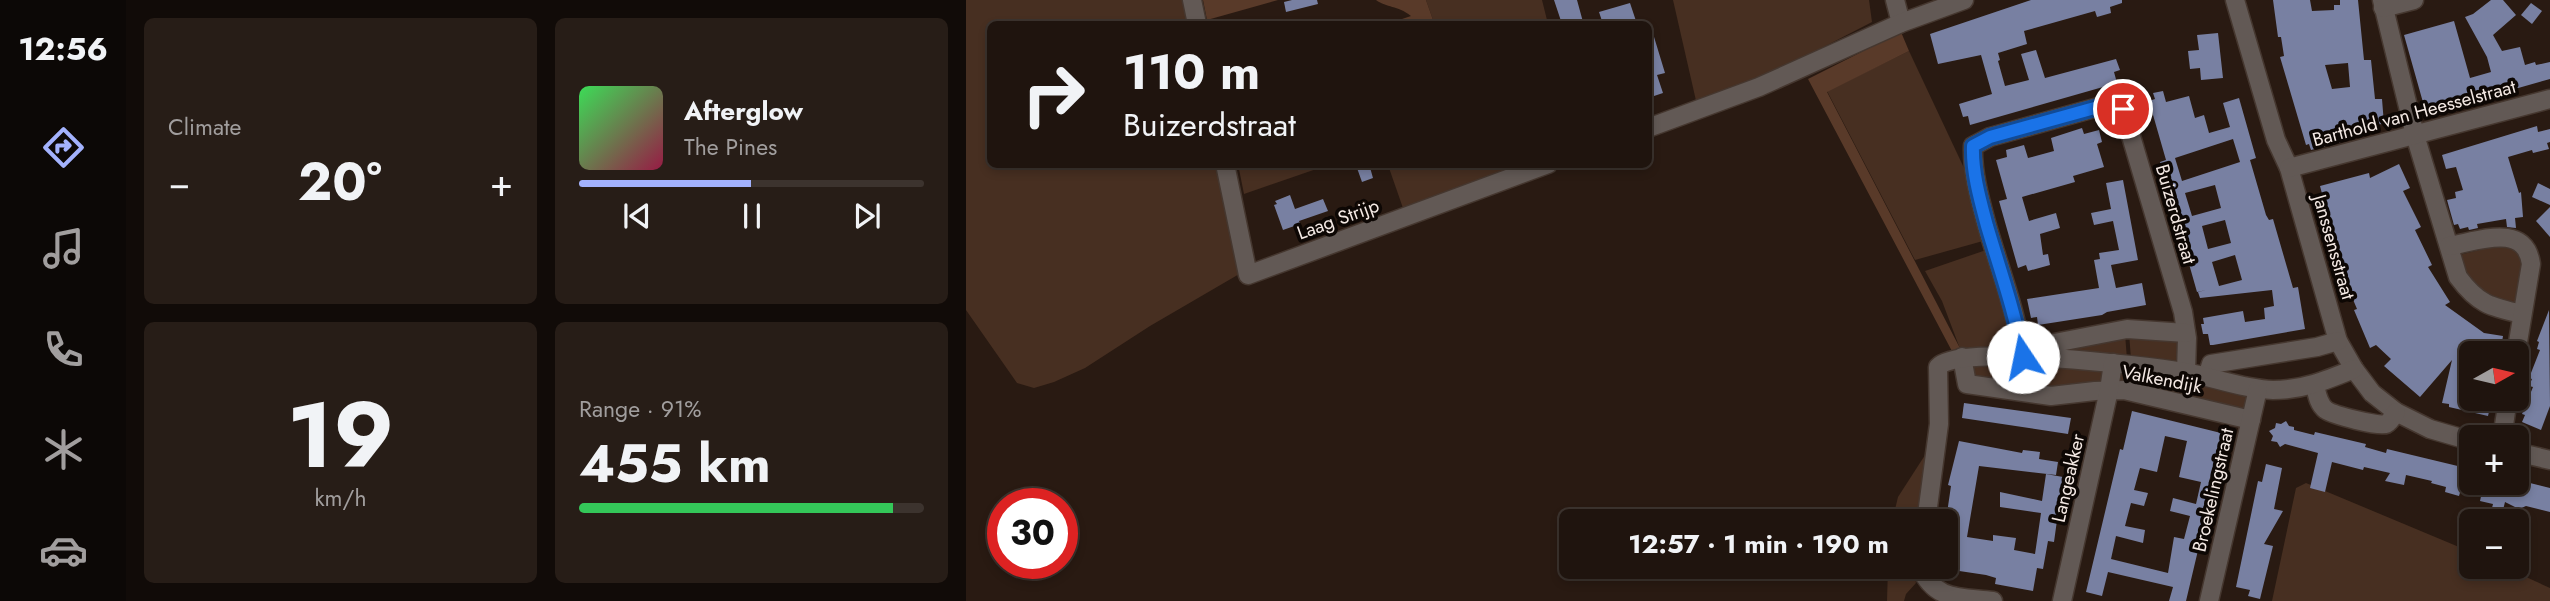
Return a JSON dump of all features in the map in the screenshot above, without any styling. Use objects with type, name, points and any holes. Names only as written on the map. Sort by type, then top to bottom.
[{"type":"street","points":[[1192,0],[1196,21]]},
{"type":"street","points":[[1895,0],[1901,23]]},
{"type":"street","points":[[1652,127],[1759,87],[1901,23],[1964,0]]},
{"type":"street","name":"Janssensstraat","points":[[2235,0],[2276,140],[2289,168],[2338,341],[2372,393],[2396,412],[2430,429],[2459,437]]},
{"type":"street","points":[[2414,0],[2383,4],[2415,135],[2458,277],[2472,295],[2494,308],[2522,314]]},
{"type":"street","name":"Barthold van Heesselstraat","points":[[2289,168],[2550,99]]},
{"type":"street","name":"Buizerdstraat","points":[[2023,357],[2018,327],[1981,204],[1972,158],[1973,146],[1990,137],[2109,104],[2123,109],[2183,312],[2186,372]]},
{"type":"street","name":"Laag Strijp","points":[[1226,168],[1248,275],[1537,168]]},
{"type":"street","points":[[2449,246],[2512,237],[2521,241],[2530,253],[2531,264],[2518,341]]},
{"type":"street","points":[[2042,358],[2044,345],[2113,331],[2136,329],[2186,333]]},
{"type":"street","name":"Valkendijk","points":[[2207,377],[2211,364],[2317,347],[2338,341]]},
{"type":"street","points":[[1928,509],[1939,424],[1938,367],[1961,357]]},
{"type":"street","name":"Valkendijk","points":[[2251,420],[2124,390],[2051,396],[1967,384],[1961,357],[2023,357],[2113,363],[2186,372],[2258,389],[2290,389],[2315,385],[2354,369]]},
{"type":"street","name":"Langeakker","points":[[2062,601],[2113,363]]},
{"type":"street","points":[[2315,385],[2317,398],[2323,407],[2336,415],[2381,426],[2388,424],[2396,412]]},
{"type":"street","name":"Broekelingstraat","points":[[2209,601],[2258,389]]},
{"type":"street","points":[[2529,455],[2550,460]]},
{"type":"street","points":[[1927,579],[1931,587],[1946,595],[1993,601]]},
{"type":"shaded area","points":[[966,0],[1187,0],[1191,21],[987,21],[987,168],[1223,168],[1241,273],[1085,368],[1034,388],[1017,383],[966,310]]},
{"type":"shaded area","points":[[1203,0],[1278,0],[1207,20]]},
{"type":"shaded area","points":[[1376,0],[1426,0],[1433,20],[1396,21],[1411,16]]},
{"type":"shaded area","points":[[1426,0],[1542,0],[1547,21],[1430,21],[1433,20]]},
{"type":"shaded area","points":[[1673,0],[1869,0],[1872,22],[1754,83],[1697,105]]},
{"type":"shaded area","points":[[1901,32],[1909,51],[1827,92],[1963,354],[1954,355],[1808,79]]},
{"type":"shaded area","points":[[1909,51],[1964,168],[1983,241],[1915,260],[1827,91]]},
{"type":"shaded area","points":[[1239,168],[1319,168],[1244,194]]},
{"type":"shaded area","points":[[1389,168],[1528,168],[1404,211]]},
{"type":"shaded area","points":[[2504,244],[2513,249],[2522,263],[2523,281],[2518,311],[2471,287],[2459,255]]},
{"type":"shaded area","points":[[1989,249],[2013,332],[2013,349],[1962,354],[1942,301],[1925,271]]},
{"type":"shaded area","points":[[2129,333],[2180,339],[2179,360],[2175,363],[2131,359]]},
{"type":"shaded area","points":[[2125,334],[2127,359],[2048,348]]},
{"type":"shaded area","points":[[2030,363],[2098,367],[2105,372],[2105,386],[2059,392],[2025,387]]},
{"type":"shaded area","points":[[2026,364],[2021,386],[1971,379],[1967,365]]},
{"type":"shaded area","points":[[2123,371],[2196,380],[2192,402],[2116,383],[2118,375]]},
{"type":"shaded area","points":[[2201,382],[2249,394],[2244,414],[2196,402]]},
{"type":"shaded area","points":[[1927,452],[1919,509],[1895,509],[1898,497]]},
{"type":"shaded area","points":[[2306,483],[2459,547],[2459,579],[2529,578],[2550,588],[2550,601],[2272,601],[2296,488]]},
{"type":"shaded area","points":[[1888,579],[1915,579],[1916,583],[1906,594],[1904,601],[1887,601]]},
{"type":"building","points":[[1317,0],[1318,4],[1286,12],[1284,2]]},
{"type":"building","points":[[1554,0],[1577,0],[1583,21],[1561,21]]},
{"type":"building","points":[[2031,0],[2122,0],[2122,3],[2110,7],[2111,13],[2097,17],[2095,11],[2024,31],[2027,44],[1998,53],[2005,86],[2029,80],[2021,54],[2036,50],[2045,78],[2116,59],[2120,70],[2114,72],[2117,83],[1970,125],[1968,116],[1963,117],[1959,104],[1992,94],[1981,55],[1938,64],[1930,34]]},
{"type":"building","points":[[2273,0],[2310,0],[2312,11],[2334,10],[2334,5],[2340,5],[2340,0],[2358,0],[2364,60],[2371,60],[2375,99],[2382,99],[2384,124],[2349,126],[2351,132],[2342,135],[2344,141],[2311,150],[2309,144],[2306,145],[2280,57],[2284,56],[2281,37],[2278,37]],"holes":[[[2348,63],[2350,87],[2332,89],[2325,65]]]},
{"type":"building","points":[[2491,0],[2503,0],[2516,15],[2493,35],[2502,51],[2520,47],[2525,65],[2550,62],[2550,79],[2455,106],[2454,102],[2426,113],[2404,35],[2454,21],[2470,78],[2491,72],[2487,57],[2465,17]]},
{"type":"building","points":[[1630,3],[1636,21],[1602,21],[1599,12]]},
{"type":"building","points":[[2531,3],[2542,11],[2532,24],[2521,15]]},
{"type":"building","points":[[1652,30],[1665,73],[1657,75],[1663,93],[1652,97]]},
{"type":"building","points":[[2218,33],[2223,78],[2201,80],[2200,68],[2190,69],[2188,51],[2199,50],[2197,35]]},
{"type":"building","points":[[2163,91],[2166,102],[2189,96],[2195,118],[2204,115],[2209,133],[2230,127],[2223,103],[2239,98],[2256,158],[2250,160],[2266,215],[2269,220],[2273,219],[2293,288],[2298,287],[2305,329],[2210,345],[2208,334],[2203,334],[2203,318],[2243,311],[2245,322],[2265,319],[2264,308],[2274,306],[2272,290],[2200,298],[2198,292],[2206,290],[2197,292],[2160,162],[2166,160],[2149,101],[2155,99],[2153,93]],"holes":[[[2233,139],[2240,162],[2182,181],[2175,158]],[[2215,185],[2221,208],[2192,216],[2185,193]],[[2225,220],[2231,243],[2208,249],[2202,226]],[[2235,255],[2242,280],[2219,286],[2212,262]]]},
{"type":"building","points":[[2537,126],[2538,132],[2550,129],[2550,142],[2547,143],[2549,149],[2533,153],[2532,150],[2508,157],[2519,193],[2521,192],[2523,217],[2515,218],[2516,228],[2507,227],[2506,219],[2477,224],[2478,228],[2469,230],[2468,227],[2460,229],[2458,224],[2454,225],[2447,200],[2456,198],[2455,192],[2463,190],[2456,167],[2446,169],[2442,155]]},
{"type":"building","points":[[2082,128],[2084,134],[2099,130],[2102,142],[2097,144],[2104,167],[2073,176],[2075,182],[2022,197],[2029,221],[2056,213],[2060,228],[2040,234],[2043,255],[2048,254],[2050,265],[2028,271],[2026,265],[2018,268],[1999,201],[2007,199],[1996,160],[2007,157],[2006,150],[2024,145],[2028,158],[2054,151],[2051,138]]},
{"type":"building","points":[[2399,164],[2410,188],[2403,191],[2421,227],[2415,230],[2432,265],[2428,267],[2450,302],[2445,305],[2484,333],[2503,336],[2502,341],[2459,341],[2459,409],[2442,403],[2452,360],[2420,397],[2384,366],[2391,359],[2376,345],[2370,348],[2354,310],[2357,309],[2347,290],[2320,186],[2369,173],[2370,178]]},
{"type":"building","points":[[1357,168],[1370,168],[1373,178],[1362,182]]},
{"type":"building","points":[[2123,180],[2138,260],[2111,265],[2116,288],[2142,283],[2146,305],[2038,325],[2037,317],[2031,318],[2027,299],[2099,288],[2094,260],[2100,259],[2099,253],[2119,250],[2113,221],[2094,225],[2091,213],[2111,209],[2106,183]]},
{"type":"building","points":[[2538,183],[2550,189],[2550,205],[2532,197]]},
{"type":"building","points":[[1290,195],[1295,209],[1323,199],[1328,211],[1283,230],[1274,205],[1277,204],[1275,201]]},
{"type":"building","points":[[2550,207],[2550,237],[2536,221]]},
{"type":"building","points":[[2549,310],[2550,406],[2541,430],[2522,422],[2525,415],[2522,414],[2523,411],[2529,411],[2529,397],[2533,387],[2529,386],[2532,379],[2529,378],[2540,350],[2537,349],[2537,341]]},
{"type":"building","points":[[1964,403],[2071,418],[2068,434],[1962,418]]},
{"type":"building","points":[[2132,411],[2225,434],[2222,450],[2217,449],[2209,482],[2217,484],[2212,509],[2208,508],[2186,601],[2169,601],[2173,587],[2108,572],[2102,596],[2086,592],[2120,449],[2123,450]],"holes":[[[2165,436],[2187,441],[2179,477],[2201,482],[2196,504],[2173,498],[2170,511],[2190,516],[2184,539],[2174,537],[2168,573],[2111,559],[2116,536],[2143,543],[2145,530],[2125,526],[2131,503],[2144,506],[2148,493],[2134,490],[2140,468],[2157,472]]]},
{"type":"building","points":[[2466,411],[2489,411],[2488,416]]},
{"type":"building","points":[[2286,421],[2294,430],[2366,444],[2365,447],[2386,453],[2387,449],[2459,466],[2459,496],[2445,492],[2446,487],[2431,483],[2432,481],[2406,475],[2404,485],[2385,481],[2390,473],[2332,462],[2325,492],[2310,488],[2318,453],[2285,444],[2280,447],[2277,442],[2271,441],[2273,436],[2269,431],[2275,428],[2276,423]]},
{"type":"building","points":[[1959,441],[2022,453],[2023,450],[2040,452],[2039,459],[2058,462],[2056,475],[1979,466],[1967,537],[1993,541],[1993,535],[2016,538],[2014,550],[2035,554],[2041,513],[2000,507],[2000,492],[2042,501],[2046,474],[2063,477],[2054,542],[2048,541],[2043,569],[2037,568],[2033,591],[1995,584],[1996,578],[1986,575],[1958,571],[1958,509],[1948,509],[1951,486],[1948,485]]},
{"type":"building","points":[[2266,464],[2282,468],[2274,509],[2283,511],[2264,544],[2273,546],[2260,599],[2248,596],[2250,590],[2236,587],[2258,481],[2262,482]]},
{"type":"building","points":[[2529,483],[2550,488],[2550,512],[2526,506],[2519,509],[2505,502],[2503,509],[2498,509],[2492,508],[2493,504],[2480,501],[2481,495],[2529,495]]},
{"type":"route","points":[[2023,357],[2018,327],[1981,204],[1972,158],[1973,146],[1990,137],[2109,104],[2123,109]]}]
